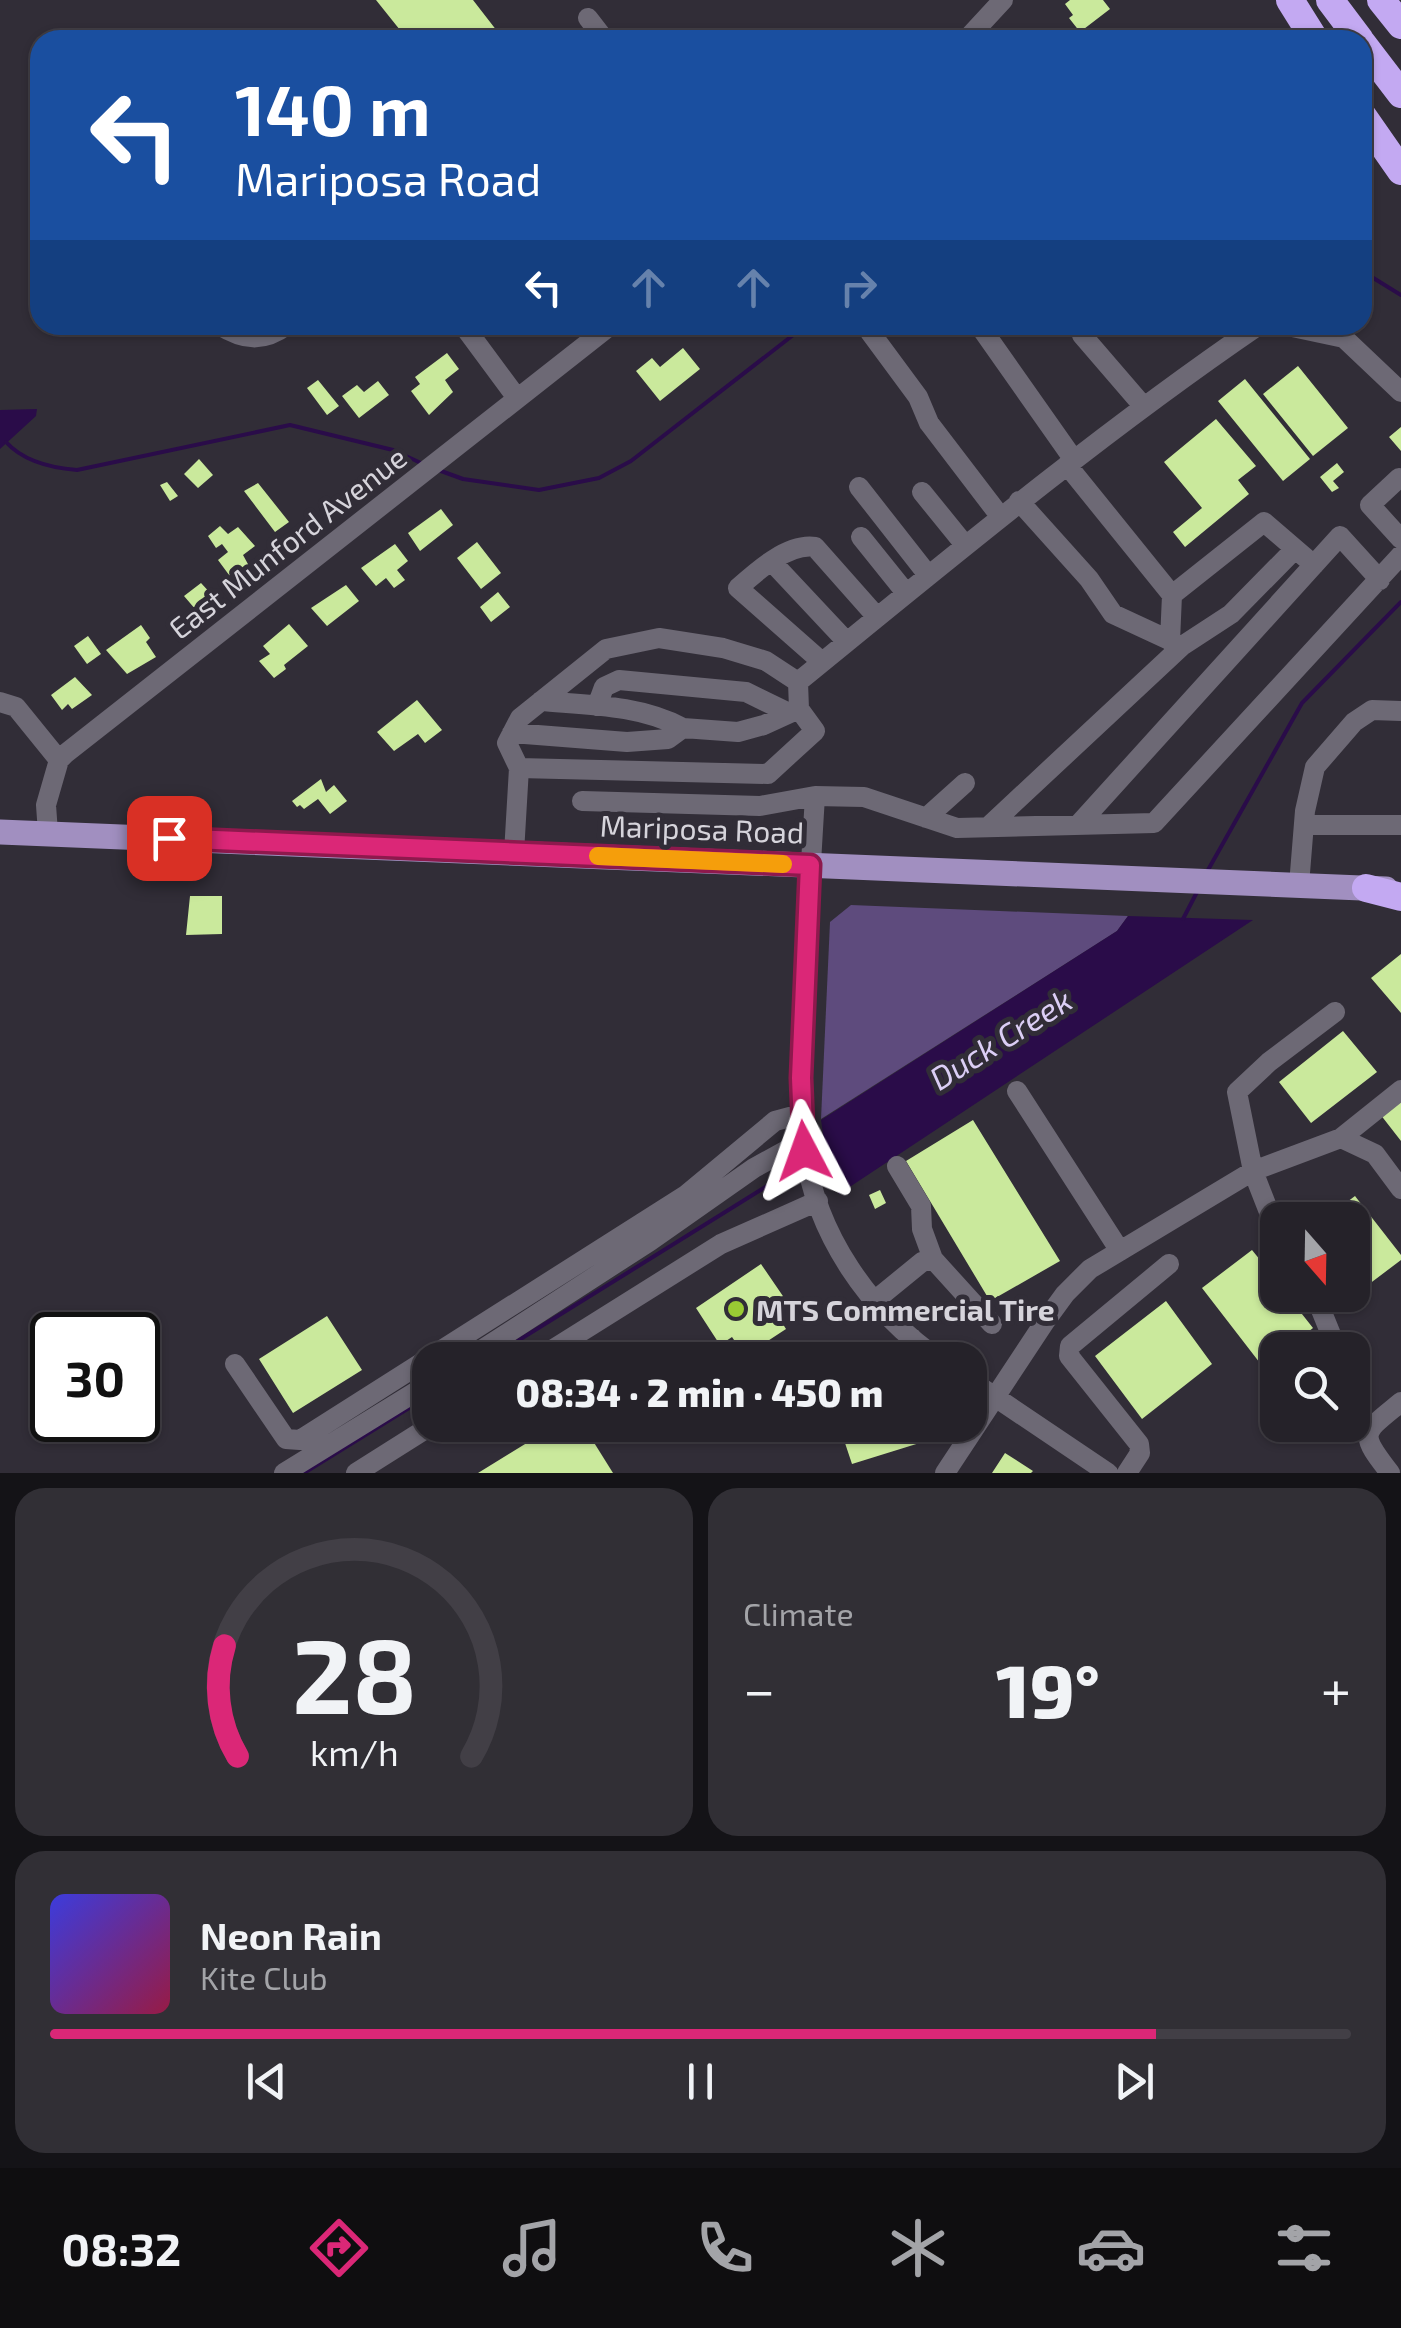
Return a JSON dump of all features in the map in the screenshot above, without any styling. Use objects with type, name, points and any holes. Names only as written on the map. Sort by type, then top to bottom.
[{"type":"highway","points":[[1290,0],[1309,30]]},
{"type":"highway","points":[[1330,0],[1353,30]]},
{"type":"highway","points":[[1372,55],[1401,94]]},
{"type":"highway","points":[[1372,130],[1401,172]]},
{"type":"highway","points":[[1366,888],[1401,893]]},
{"type":"main road","name":"Mariposa Road","points":[[0,832],[1366,888]]},
{"type":"street","points":[[975,30],[1003,0]]},
{"type":"street","points":[[588,18],[597,30]]},
{"type":"street","points":[[235,335],[266,335]]},
{"type":"street","points":[[470,335],[517,398]]},
{"type":"street","name":"East Munford Avenue","points":[[59,760],[598,335]]},
{"type":"street","points":[[872,335],[918,398],[928,423],[1000,516]]},
{"type":"street","points":[[986,335],[1070,462],[1172,596],[1176,644]]},
{"type":"street","points":[[1082,335],[1144,406]]},
{"type":"street","points":[[794,711],[798,682],[1019,501],[1245,335]]},
{"type":"street","points":[[1330,335],[1344,338],[1401,392]]},
{"type":"street","points":[[1401,480],[1370,505],[1401,539]]},
{"type":"street","points":[[859,487],[928,575]]},
{"type":"street","points":[[922,492],[964,545]]},
{"type":"street","points":[[1019,501],[1089,579],[1112,614],[1176,644]]},
{"type":"street","points":[[1172,596],[1264,522],[1314,565]]},
{"type":"street","points":[[1079,824],[1340,536],[1380,580]]},
{"type":"street","points":[[861,537],[906,593]]},
{"type":"street","points":[[822,662],[738,588],[803,545],[815,547],[876,618]]},
{"type":"street","points":[[989,826],[1176,644],[1231,614],[1295,549]]},
{"type":"street","points":[[582,801],[760,806],[815,796],[864,797],[957,828],[1154,823],[1401,555]]},
{"type":"street","points":[[772,562],[846,642]]},
{"type":"street","points":[[514,852],[519,768],[507,743],[520,718],[606,650],[659,638],[722,648],[766,662],[798,682]]},
{"type":"street","points":[[519,768],[768,774],[815,731],[794,711],[746,692],[619,680],[604,687],[597,706]]},
{"type":"street","points":[[541,701],[665,718],[684,728],[738,732],[794,711]]},
{"type":"street","points":[[0,702],[16,707],[59,760],[46,806],[48,833]]},
{"type":"street","points":[[1299,885],[1304,826],[1316,767],[1372,710],[1401,711]]},
{"type":"street","points":[[512,733],[627,742],[668,740],[684,728]]},
{"type":"street","points":[[926,818],[966,783]]},
{"type":"street","points":[[815,796],[801,1114],[804,1142],[818,1201],[846,1264],[873,1302],[917,1342]]},
{"type":"street","points":[[1304,826],[1401,826]]},
{"type":"street","points":[[1265,1202],[1253,1171],[1236,1092],[1335,1012]]},
{"type":"street","points":[[945,1473],[1065,1294],[1090,1269],[1253,1171],[1341,1138],[1401,1090]]},
{"type":"street","points":[[1018,1092],[1120,1251]]},
{"type":"street","points":[[235,1364],[286,1439],[300,1440],[686,1194],[775,1121],[801,1114]]},
{"type":"street","points":[[1341,1138],[1375,1154],[1401,1188]]},
{"type":"street","points":[[494,1342],[754,1168],[804,1142]]},
{"type":"street","points":[[897,1166],[921,1206],[922,1229],[934,1259],[992,1324]]},
{"type":"street","points":[[565,1342],[721,1244],[818,1201]]},
{"type":"street","points":[[873,1302],[922,1262],[934,1259]]},
{"type":"street","points":[[1127,1473],[1140,1453],[1139,1444],[1069,1356],[1070,1346],[1169,1264]]},
{"type":"street","points":[[908,1342],[912,1338]]},
{"type":"street","points":[[987,1392],[1108,1473]]},
{"type":"street","points":[[284,1473],[412,1394]]},
{"type":"street","points":[[1390,1473],[1368,1446],[1367,1436],[1372,1426],[1401,1402]]},
{"type":"street","points":[[356,1473],[412,1438]]},
{"type":"shaded area","points":[[851,905],[1128,916],[1117,931],[821,1119],[830,922]]},
{"type":"water","points":[[37,409],[36,416],[0,449],[0,410]]},
{"type":"water","points":[[1128,916],[1253,920],[839,1194],[827,1162],[821,1120],[1117,931]]},
{"type":"building","points":[[376,0],[473,0],[496,30],[400,30]]},
{"type":"building","points":[[1070,0],[1103,0],[1110,9],[1078,30],[1065,4]]},
{"type":"building","points":[[683,348],[700,369],[660,401],[636,371],[652,358],[660,367]]},
{"type":"building","points":[[447,353],[459,369],[445,380],[453,392],[429,415],[411,391],[420,384],[415,377]]},
{"type":"building","points":[[1298,366],[1348,428],[1313,456],[1263,394]]},
{"type":"building","points":[[1245,379],[1310,459],[1283,481],[1218,401]]},
{"type":"building","points":[[318,380],[339,406],[327,415],[307,388]]},
{"type":"building","points":[[378,381],[389,395],[359,418],[342,396],[357,385],[364,392]]},
{"type":"building","points":[[1216,419],[1256,466],[1238,480],[1249,494],[1185,547],[1173,532],[1202,508],[1164,462]]},
{"type":"building","points":[[1401,427],[1401,451],[1389,437]]},
{"type":"building","points":[[199,459],[213,475],[198,488],[184,474]]},
{"type":"building","points":[[1337,463],[1344,472],[1333,481],[1339,488],[1332,492],[1320,477]]},
{"type":"building","points":[[167,482],[178,496],[170,501],[160,485]]},
{"type":"building","points":[[258,483],[289,522],[275,532],[244,491]]},
{"type":"building","points":[[441,509],[453,525],[420,551],[408,533]]},
{"type":"building","points":[[220,526],[228,534],[238,527],[255,546],[243,555],[249,566],[232,579],[218,560],[228,552],[222,544],[216,548],[208,536]]},
{"type":"building","points":[[477,542],[501,573],[481,589],[457,558]]},
{"type":"building","points":[[395,544],[408,561],[397,570],[405,580],[394,588],[386,578],[376,586],[361,568]]},
{"type":"building","points":[[201,583],[213,596],[196,610],[184,596]]},
{"type":"building","points":[[346,585],[359,601],[327,626],[311,608]]},
{"type":"building","points":[[498,592],[510,607],[491,622],[480,607]]},
{"type":"building","points":[[289,624],[308,646],[274,678],[259,661],[270,654],[263,646]]},
{"type":"building","points":[[141,625],[156,657],[127,674],[106,650]]},
{"type":"building","points":[[88,636],[101,654],[87,664],[74,646]]},
{"type":"building","points":[[75,677],[92,695],[72,709],[68,704],[62,710],[51,695]]},
{"type":"building","points":[[417,700],[442,730],[425,743],[418,734],[394,751],[377,732]]},
{"type":"building","points":[[321,779],[326,792],[334,785],[347,801],[330,814],[318,799],[304,809],[297,807],[292,801]]},
{"type":"building","points":[[190,896],[222,896],[222,934],[186,935]]},
{"type":"building","points":[[1401,954],[1401,1013],[1371,978]]},
{"type":"building","points":[[1343,1031],[1377,1072],[1311,1123],[1279,1082]]},
{"type":"building","points":[[1401,1098],[1401,1141],[1380,1114]]},
{"type":"building","points":[[973,1120],[1060,1261],[990,1301],[906,1161]]},
{"type":"building","points":[[880,1190],[886,1203],[875,1209],[869,1195]]},
{"type":"building","points":[[1370,1215],[1401,1255],[1401,1260],[1370,1283]]},
{"type":"building","points":[[1252,1250],[1260,1260],[1260,1312],[1300,1312],[1313,1328],[1308,1332],[1260,1332],[1260,1363],[1202,1288]]},
{"type":"building","name":"MTS Commercial Tire","points":[[761,1264],[787,1302],[774,1310],[786,1329],[766,1342],[735,1342],[732,1337],[718,1342],[696,1308]]},
{"type":"building","points":[[1166,1301],[1212,1364],[1142,1419],[1095,1356]]},
{"type":"building","points":[[327,1316],[362,1370],[293,1413],[259,1359]]},
{"type":"building","points":[[528,1442],[594,1442],[613,1473],[478,1473]]},
{"type":"building","points":[[845,1442],[923,1442],[852,1464]]},
{"type":"building","points":[[1005,1453],[1033,1471],[992,1473]]},
{"type":"waterway","points":[[1372,277],[1401,295]]},
{"type":"waterway","points":[[441,471],[463,479],[539,490],[599,478],[631,461],[793,335]]},
{"type":"waterway","points":[[6,442],[38,462],[77,470],[290,425],[393,450],[423,464]]},
{"type":"waterway","name":"Duck Creek","points":[[1208,870],[1302,703],[1401,602]]},
{"type":"waterway","name":"Duck Creek","points":[[1183,919],[1197,892]]},
{"type":"waterway","name":"Duck Creek","points":[[516,1342],[801,1165]]},
{"type":"waterway","name":"Duck Creek","points":[[304,1473],[412,1406]]},
{"type":"slow traffic","points":[[598,856],[783,864]]},
{"type":"place","name":"MTS Commercial Tire","points":[[736,1309]]},
{"type":"route","points":[[169,838],[810,865],[800,1106],[804,1151]]}]
